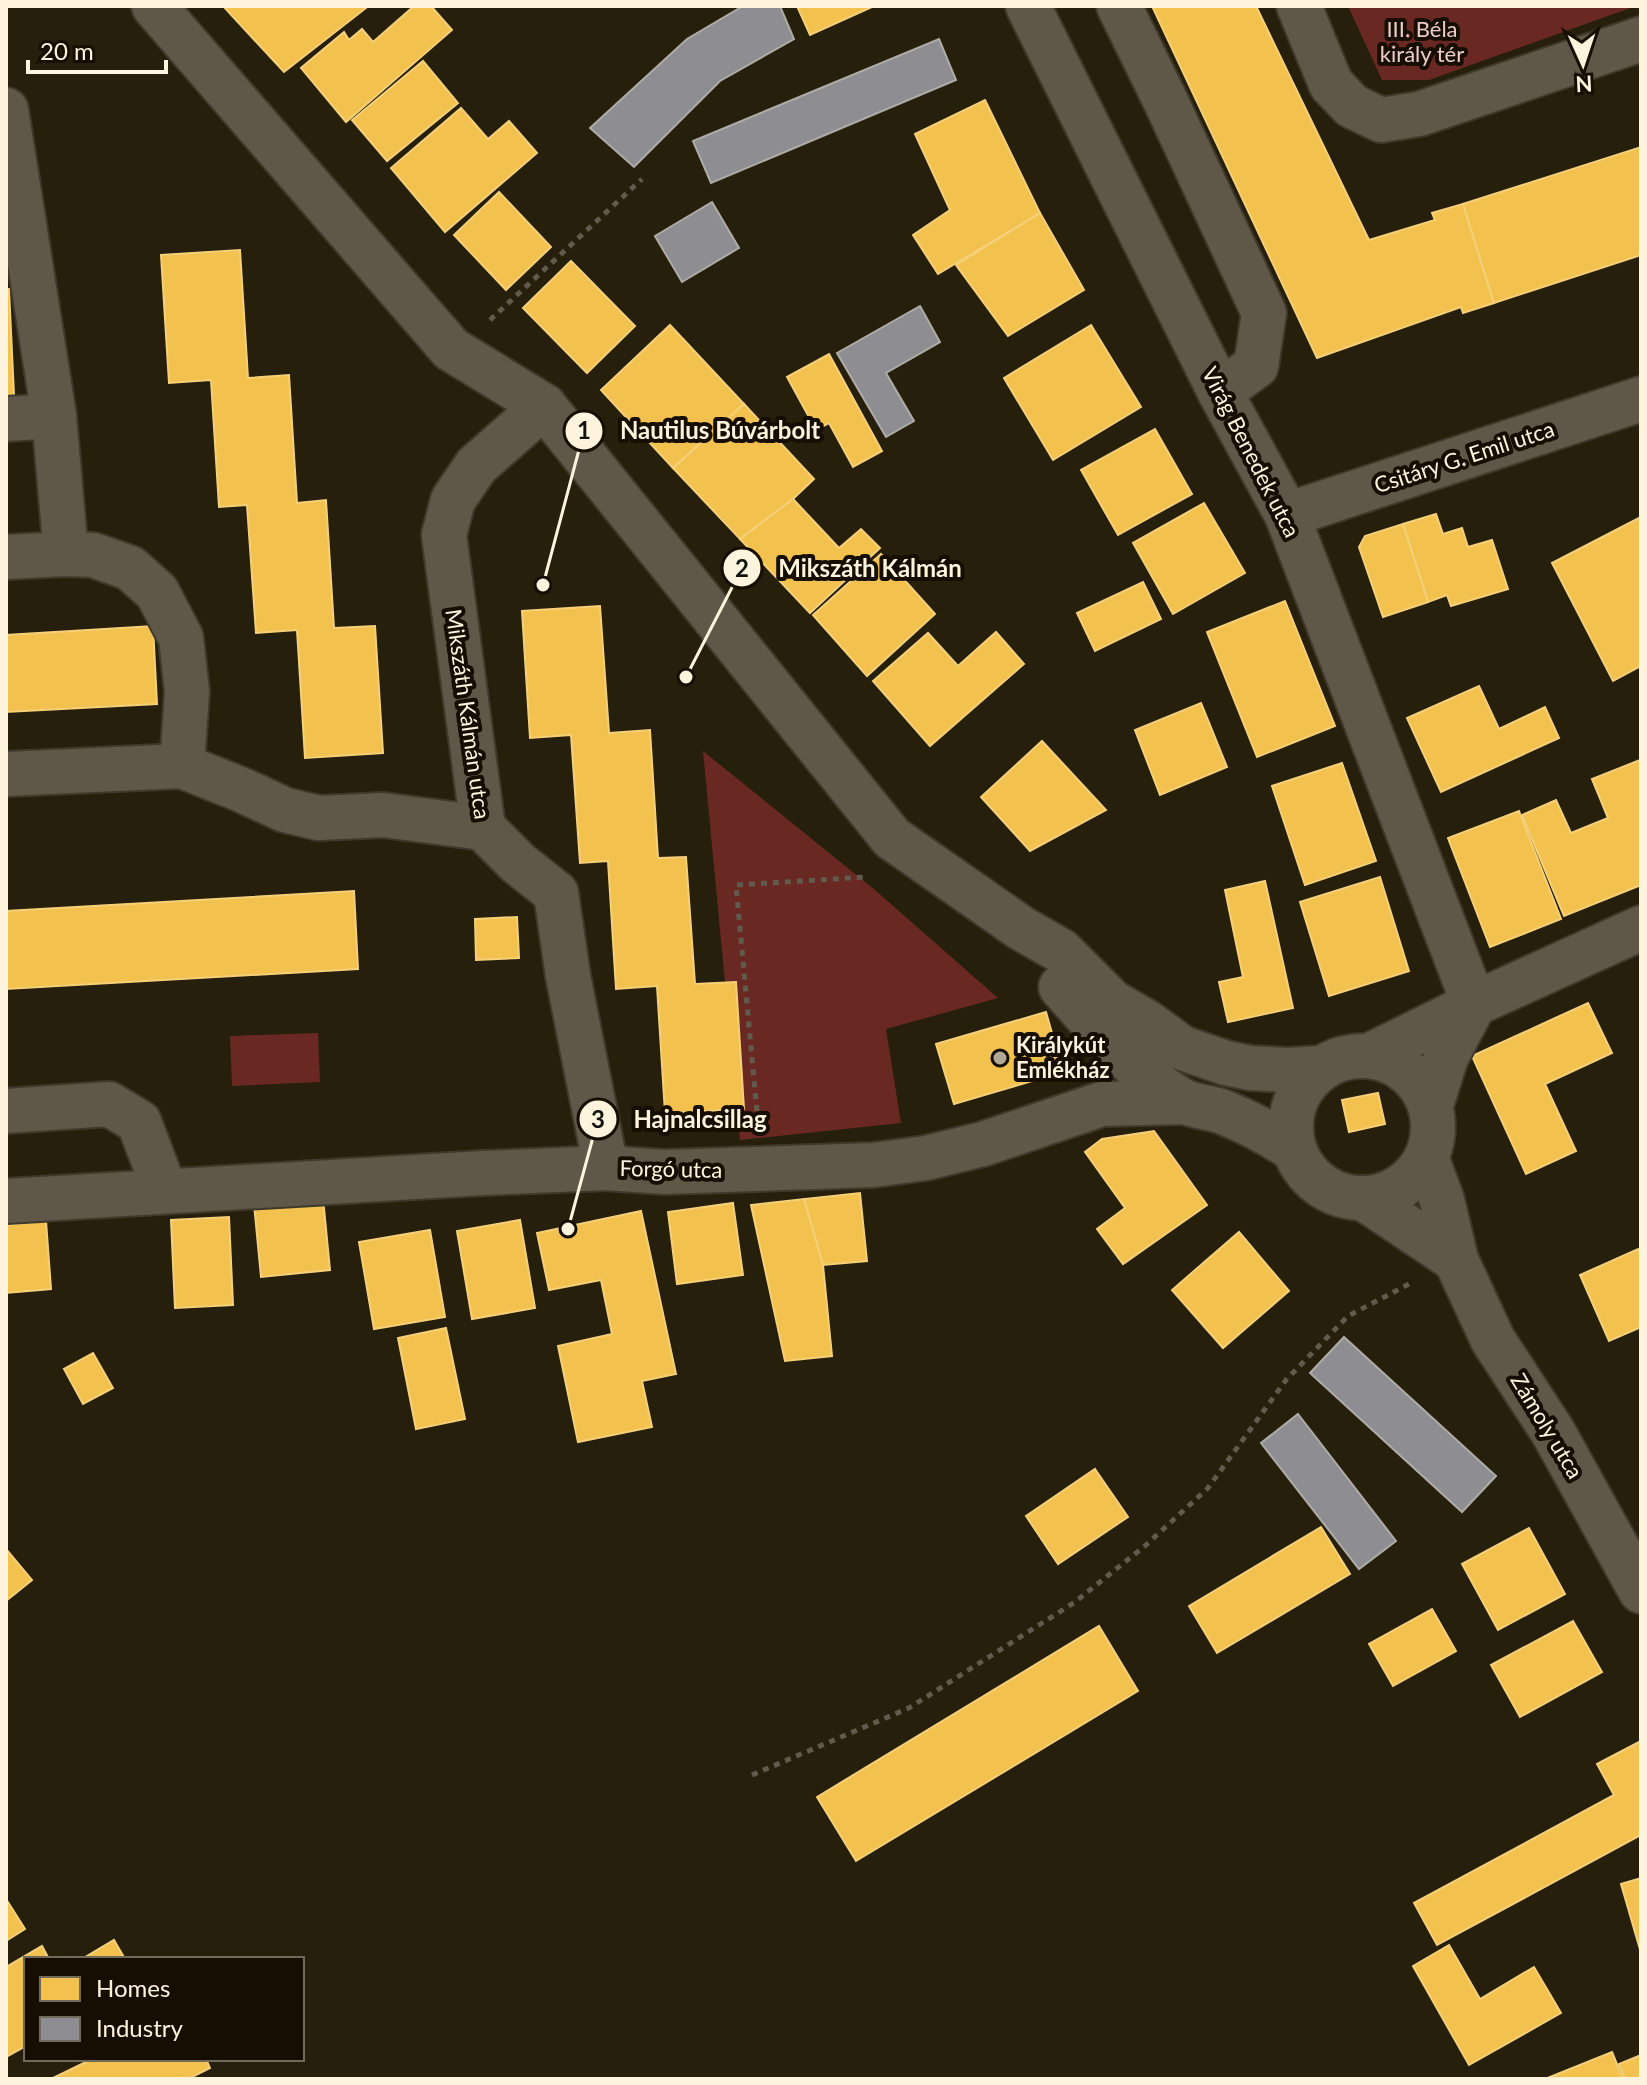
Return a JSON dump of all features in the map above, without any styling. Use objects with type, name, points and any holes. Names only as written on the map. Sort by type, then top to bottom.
[{"type":"street","points":[[130,6],[207,69]]},
{"type":"street","points":[[154,6],[451,349],[544,406],[892,838],[1021,928],[1061,951],[1112,1002],[1182,1048],[1250,1068],[1321,1068]]},
{"type":"street","name":"Virág Benedek utca","points":[[1028,6],[1220,392],[1287,515],[1474,1004]]},
{"type":"street","points":[[1119,6],[1264,313],[1256,366],[1220,392]]},
{"type":"street","points":[[1299,6],[1331,84],[1352,106],[1381,120],[1419,114],[1641,39]]},
{"type":"street","points":[[6,110],[54,416],[66,554]]},
{"type":"street","name":"Csitáry G. Emil utca","points":[[1287,515],[1641,399]]},
{"type":"street","name":"Mikszáth Kálmán utca","points":[[544,406],[476,466],[453,500],[444,535],[483,828],[518,863],[556,893],[568,976],[606,1168]]},
{"type":"street","points":[[6,419],[54,416]]},
{"type":"street","points":[[6,557],[93,555],[130,568],[157,592],[181,638],[187,692],[182,766]]},
{"type":"street","points":[[6,774],[182,766],[285,810],[319,818],[383,815],[483,828]]},
{"type":"street","points":[[1021,928],[1042,965],[1095,1025],[1154,1083],[1185,1102],[1220,1111],[1263,1129],[1293,1149]]},
{"type":"street","points":[[1369,1056],[1641,928]]},
{"type":"street","points":[[1431,1105],[1446,1057],[1474,1004]]},
{"type":"street","points":[[1369,1056],[1389,1060],[1407,1071],[1421,1086],[1431,1105],[1434,1136],[1427,1160],[1411,1180],[1390,1194],[1365,1199],[1342,1196],[1321,1187],[1304,1170],[1293,1149],[1290,1126],[1294,1104],[1305,1084],[1321,1068],[1344,1057],[1369,1056]]},
{"type":"street","name":"Forgó utca","points":[[6,1201],[606,1168],[664,1172],[873,1165],[926,1158],[983,1144],[1102,1104],[1185,1102]]},
{"type":"street","points":[[6,1111],[109,1104],[139,1122],[165,1191]]},
{"type":"street","name":"Zámoly utca","points":[[1427,1160],[1442,1200],[1456,1260],[1493,1340],[1553,1432],[1641,1591]]},
{"type":"street","points":[[1365,1199],[1456,1260]]},
{"type":"path","points":[[451,349],[481,328],[642,179]]},
{"type":"path","points":[[763,1169],[736,885],[870,877],[892,838]]},
{"type":"path","points":[[752,1775],[909,1708],[1075,1602],[1146,1545],[1208,1488],[1286,1380],[1348,1316],[1456,1260]]},
{"type":"green space","name":"III. Béla király tér","points":[[1348,6],[1636,6],[1429,80],[1382,80]]},
{"type":"green space","points":[[703,751],[875,890],[998,998],[886,1029],[901,1123],[740,1140]]},
{"type":"green space","points":[[318,1033],[320,1082],[232,1086],[230,1036]]},
{"type":"building: Homes","points":[[223,6],[364,6],[366,8],[284,72]]},
{"type":"building: Homes","points":[[414,6],[431,6],[452,30],[346,122],[301,68],[344,32],[349,40],[362,29],[373,42]]},
{"type":"building: Homes","points":[[797,6],[874,6],[810,35]]},
{"type":"building: Homes","points":[[1152,6],[1256,6],[1369,240],[1435,220],[1432,213],[1463,204],[1494,303],[1463,313],[1461,307],[1317,358]]},
{"type":"building: Homes","points":[[423,61],[458,103],[387,161],[352,120]]},
{"type":"building: Homes","points":[[985,100],[1040,213],[938,274],[913,235],[950,210],[915,134]]},
{"type":"building: Homes","points":[[461,108],[488,139],[509,121],[537,153],[445,232],[391,168]]},
{"type":"building: Homes","points":[[1641,147],[1641,255],[1494,303],[1463,204]]},
{"type":"building: Homes","points":[[499,192],[551,247],[506,290],[454,235]]},
{"type":"building: Homes","points":[[1040,213],[1084,290],[1008,336],[956,265]]},
{"type":"building: Homes","points":[[240,250],[248,378],[289,375],[297,503],[326,500],[334,628],[375,626],[383,753],[305,758],[297,630],[256,633],[247,505],[219,507],[211,380],[169,383],[161,255]]},
{"type":"building: Homes","points":[[571,261],[635,326],[587,373],[523,308]]},
{"type":"building: Homes","points":[[6,289],[9,289],[14,395],[6,395]]},
{"type":"building: Homes","points":[[670,325],[744,404],[673,468],[601,390]]},
{"type":"building: Homes","points":[[1091,325],[1141,407],[1053,460],[1004,378]]},
{"type":"building: Homes","points":[[829,354],[882,451],[853,467],[829,423],[816,430],[787,377]]},
{"type":"building: Homes","points":[[744,404],[814,479],[740,539],[673,468]]},
{"type":"building: Homes","points":[[1155,429],[1192,494],[1118,535],[1081,470]]},
{"type":"building: Homes","points":[[793,499],[839,548],[861,529],[880,548],[810,613],[740,539]]},
{"type":"building: Homes","points":[[1204,503],[1245,573],[1173,614],[1133,543]]},
{"type":"building: Homes","points":[[1436,514],[1443,534],[1462,528],[1468,547],[1492,540],[1508,589],[1451,606],[1447,595],[1428,602],[1403,524]]},
{"type":"building: Homes","points":[[1641,517],[1641,666],[1613,681],[1552,563]]},
{"type":"building: Homes","points":[[1403,524],[1428,602],[1383,617],[1359,547],[1365,536]]},
{"type":"building: Homes","points":[[881,554],[935,614],[867,676],[813,615]]},
{"type":"building: Homes","points":[[1143,582],[1161,619],[1095,651],[1077,613]]},
{"type":"building: Homes","points":[[1285,601],[1335,726],[1257,757],[1207,632]]},
{"type":"building: Homes","points":[[600,606],[609,733],[650,730],[658,858],[686,857],[695,984],[736,982],[744,1109],[665,1113],[657,986],[616,989],[608,861],[580,863],[571,735],[530,738],[522,611]]},
{"type":"building: Homes","points":[[153,626],[157,704],[6,712],[6,635]]},
{"type":"building: Homes","points":[[996,632],[1024,664],[930,746],[873,681],[928,633],[958,666]]},
{"type":"building: Homes","points":[[1479,686],[1499,729],[1545,707],[1559,738],[1441,792],[1407,718]]},
{"type":"building: Homes","points":[[1201,703],[1227,767],[1160,795],[1135,730]]},
{"type":"building: Homes","points":[[1042,741],[1106,810],[1030,851],[981,797]]},
{"type":"building: Homes","points":[[1640,760],[1641,885],[1564,916],[1522,815],[1556,800],[1571,833],[1608,818],[1592,779]]},
{"type":"building: Homes","points":[[1342,763],[1376,861],[1305,885],[1272,786]]},
{"type":"building: Homes","points":[[1519,811],[1561,919],[1490,947],[1448,838]]},
{"type":"building: Homes","points":[[1380,877],[1409,971],[1329,996],[1300,902]]},
{"type":"building: Homes","points":[[1265,881],[1293,1008],[1228,1022],[1219,982],[1243,977],[1225,890]]},
{"type":"building: Homes","points":[[354,891],[358,969],[6,989],[6,911]]},
{"type":"building: Homes","points":[[517,917],[519,958],[476,960],[475,919]]},
{"type":"building: Homes","points":[[1588,1003],[1612,1053],[1545,1084],[1576,1151],[1526,1174],[1472,1056]]},
{"type":"building: Homes","name":"Királykút Emlékház","points":[[1046,1012],[1063,1072],[954,1104],[936,1044]]},
{"type":"building: Homes","points":[[1378,1093],[1385,1124],[1349,1132],[1342,1100]]},
{"type":"building: Homes","points":[[1154,1131],[1207,1205],[1123,1264],[1097,1229],[1125,1208],[1085,1152],[1102,1139]]},
{"type":"building: Homes","points":[[860,1193],[867,1261],[823,1265],[804,1199]]},
{"type":"building: Homes","points":[[323,1198],[330,1270],[261,1277],[254,1204]]},
{"type":"building: Homes","points":[[804,1199],[823,1265],[832,1356],[785,1361],[751,1205]]},
{"type":"building: Homes","points":[[733,1203],[743,1275],[677,1284],[668,1212]]},
{"type":"building: Homes","points":[[641,1211],[676,1374],[642,1381],[652,1427],[578,1442],[558,1346],[612,1334],[601,1280],[549,1290],[537,1233]]},
{"type":"building: Homes","points":[[229,1217],[233,1305],[175,1308],[171,1220]]},
{"type":"building: Homes","points":[[520,1220],[535,1308],[472,1319],[457,1231]]},
{"type":"building: Homes","points":[[46,1221],[51,1289],[6,1293],[6,1225]]},
{"type":"building: Homes","points":[[430,1230],[445,1317],[374,1329],[359,1242]]},
{"type":"building: Homes","points":[[1239,1232],[1289,1291],[1223,1348],[1172,1290]]},
{"type":"building: Homes","points":[[1638,1249],[1641,1257],[1641,1327],[1609,1341],[1580,1275]]},
{"type":"building: Homes","points":[[446,1328],[465,1419],[416,1429],[398,1338]]},
{"type":"building: Homes","points":[[93,1353],[113,1388],[83,1404],[64,1369]]},
{"type":"building: Homes","points":[[1095,1469],[1128,1517],[1058,1564],[1026,1516]]},
{"type":"building: Homes","points":[[1321,1527],[1350,1574],[1217,1653],[1189,1606]]},
{"type":"building: Homes","points":[[1529,1528],[1565,1594],[1498,1630],[1462,1564]]},
{"type":"building: Homes","points":[[6,1549],[32,1580],[6,1601]]},
{"type":"building: Homes","points":[[1432,1609],[1456,1651],[1393,1686],[1369,1644]]},
{"type":"building: Homes","points":[[1573,1621],[1602,1672],[1520,1717],[1491,1665]]},
{"type":"building: Homes","points":[[1099,1626],[1138,1691],[856,1861],[817,1797]]},
{"type":"building: Homes","points":[[1641,1741],[1641,1835],[1437,1945],[1414,1903],[1614,1795],[1597,1764]]},
{"type":"building: Homes","points":[[1641,1878],[1641,1953],[1621,1884]]},
{"type":"building: Homes","points":[[6,1899],[25,1929],[6,1941]]},
{"type":"building: Homes","points":[[114,1940],[124,1957],[85,1957]]},
{"type":"building: Homes","points":[[1449,1945],[1480,1999],[1534,1967],[1561,2013],[1469,2065],[1413,1966]]},
{"type":"building: Homes","points":[[42,1946],[48,1957],[24,1957],[24,2047],[6,2057],[6,1967]]},
{"type":"building: Homes","points":[[1612,2052],[1623,2079],[1545,2079]]},
{"type":"building: Homes","points":[[1641,2055],[1641,2079],[1625,2079],[1619,2064]]},
{"type":"building: Homes","points":[[88,2061],[207,2061],[210,2068],[188,2079],[51,2079]]},
{"type":"building: Industry","points":[[743,6],[780,6],[794,39],[720,81],[634,167],[590,128],[687,39]]},
{"type":"building: Industry","points":[[939,39],[956,80],[711,183],[693,141]]},
{"type":"building: Industry","points":[[712,202],[739,248],[682,282],[655,236]]},
{"type":"building: Industry","points":[[920,306],[940,342],[886,373],[914,421],[886,437],[837,353]]},
{"type":"building: Industry","points":[[1344,1337],[1496,1476],[1462,1512],[1310,1373]]},
{"type":"building: Industry","points":[[1298,1414],[1396,1541],[1359,1569],[1261,1443]]},
{"type":"place","name":"Nautilus Búvárbolt","points":[[543,585]]},
{"type":"place","name":"Mikszáth Kálmán","points":[[686,677]]},
{"type":"place","name":"Királykút Emlékház","points":[[1000,1058]]},
{"type":"place","name":"Hajnalcsillag","points":[[568,1229]]}]
